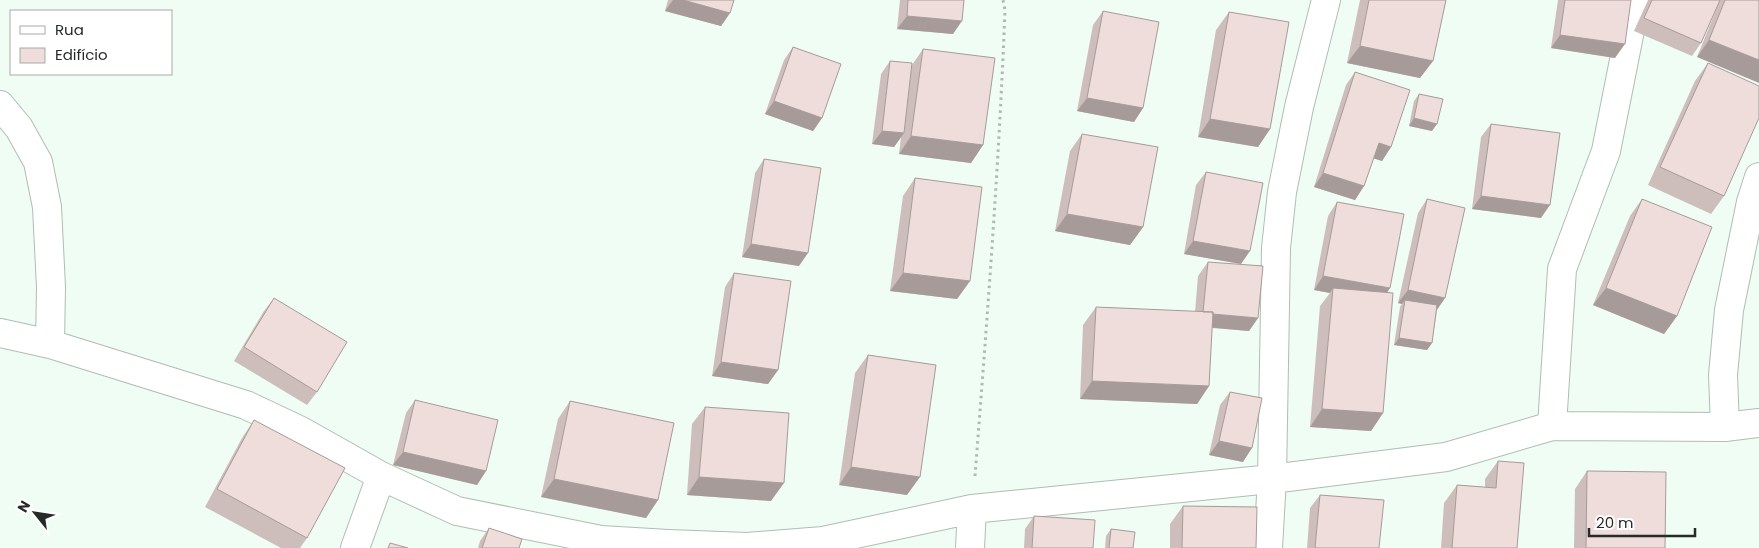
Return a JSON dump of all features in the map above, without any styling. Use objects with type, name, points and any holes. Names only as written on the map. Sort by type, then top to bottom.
[{"type":"street","points":[[1268,548],[1272,479],[1276,248],[1280,210],[1299,107],[1326,0]]},
{"type":"street","points":[[1552,426],[1562,269],[1606,151],[1636,0]]},
{"type":"street","points":[[0,105],[19,128],[38,162],[47,207],[51,287],[50,344]]},
{"type":"street","points":[[1726,427],[1723,375],[1729,310],[1751,202],[1759,177]]},
{"type":"street","points":[[0,333],[50,344],[246,405],[301,431],[381,476],[457,511],[601,540],[668,544],[747,547],[823,541],[972,509],[1272,479],[1446,457],[1552,426],[1726,427],[1759,423]]},
{"type":"street","points":[[355,548],[381,476]]},
{"type":"street","points":[[970,548],[972,509]]},
{"type":"path","points":[[972,509],[1001,115],[1005,10],[1003,0]]},
{"type":"building","points":[[683,0],[734,0],[730,13]]},
{"type":"building","points":[[908,0],[964,0],[962,21],[907,16]]},
{"type":"building","points":[[1369,0],[1446,0],[1433,61],[1360,46]]},
{"type":"building","points":[[1565,0],[1631,0],[1625,44],[1560,35]]},
{"type":"building","points":[[1652,0],[1720,0],[1701,43],[1644,18]]},
{"type":"building","points":[[1725,0],[1759,0],[1759,60],[1709,40]]},
{"type":"building","points":[[1103,11],[1159,22],[1143,108],[1087,98]]},
{"type":"building","points":[[1229,12],[1289,22],[1270,129],[1210,119]]},
{"type":"building","points":[[793,47],[841,64],[822,118],[774,101]]},
{"type":"building","points":[[923,49],[995,58],[983,145],[911,136]]},
{"type":"building","points":[[890,61],[912,63],[904,133],[882,131]]},
{"type":"building","points":[[1708,63],[1759,86],[1759,118],[1724,196],[1660,167]]},
{"type":"building","points":[[1355,72],[1410,90],[1391,147],[1379,143],[1364,186],[1323,173]]},
{"type":"building","points":[[1419,94],[1443,99],[1437,124],[1414,118]]},
{"type":"building","points":[[1491,124],[1560,133],[1550,205],[1481,196]]},
{"type":"building","points":[[1082,134],[1158,147],[1143,227],[1067,214]]},
{"type":"building","points":[[764,159],[821,168],[808,253],[751,244]]},
{"type":"building","points":[[1206,172],[1263,183],[1250,251],[1193,241]]},
{"type":"building","points":[[915,178],[982,187],[970,281],[903,273]]},
{"type":"building","points":[[1427,199],[1465,208],[1445,298],[1408,290]]},
{"type":"building","points":[[1642,199],[1712,227],[1677,316],[1606,288]]},
{"type":"building","points":[[1337,202],[1404,214],[1390,288],[1323,276]]},
{"type":"building","points":[[1208,262],[1263,266],[1258,318],[1203,312]]},
{"type":"building","points":[[734,273],[791,281],[778,370],[721,362]]},
{"type":"building","points":[[1333,288],[1393,293],[1383,413],[1322,409]]},
{"type":"building","points":[[274,298],[347,342],[317,392],[244,347]]},
{"type":"building","points":[[1405,300],[1437,305],[1432,343],[1399,338]]},
{"type":"building","points":[[1096,307],[1213,312],[1209,386],[1092,381]]},
{"type":"building","points":[[868,355],[936,365],[920,477],[851,467]]},
{"type":"building","points":[[1230,392],[1262,398],[1252,448],[1219,441]]},
{"type":"building","points":[[415,400],[498,420],[486,471],[403,452]]},
{"type":"building","points":[[570,401],[674,423],[658,500],[554,479]]},
{"type":"building","points":[[705,407],[789,413],[784,483],[699,477]]},
{"type":"building","points":[[254,420],[345,468],[307,538],[217,489]]},
{"type":"building","points":[[1498,461],[1524,463],[1517,548],[1452,548],[1457,485],[1496,488]]},
{"type":"building","points":[[1587,471],[1666,472],[1665,548],[1586,548]]},
{"type":"building","points":[[1320,495],[1384,500],[1379,548],[1315,548]]},
{"type":"building","points":[[1183,506],[1257,507],[1256,548],[1182,548]]},
{"type":"building","points":[[1034,516],[1095,520],[1093,548],[1032,548]]},
{"type":"building","points":[[489,528],[522,539],[519,548],[482,548]]},
{"type":"building","points":[[1111,529],[1135,532],[1133,548],[1109,548]]},
{"type":"building","points":[[390,543],[408,548],[388,548]]}]
